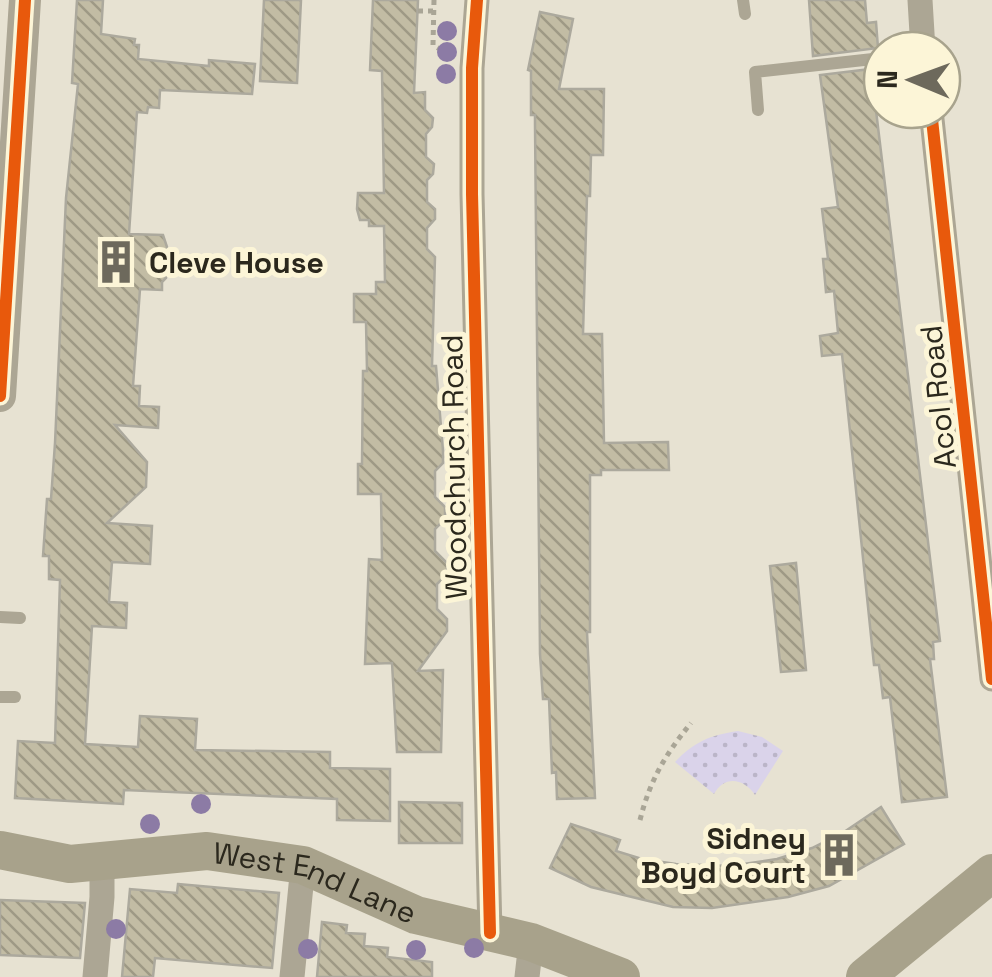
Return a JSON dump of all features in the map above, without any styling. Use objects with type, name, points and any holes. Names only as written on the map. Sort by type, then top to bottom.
[{"type":"main road","name":"West End Lane","points":[[0,850],[64,863],[207,851],[303,865],[416,915],[490,933],[529,960],[620,977]]},
{"type":"main road","points":[[865,977],[992,873]]},
{"type":"street","name":"Woodchurch Road","points":[[477,0],[472,68],[490,933]]},
{"type":"street","points":[[920,0],[922,30]]},
{"type":"street","points":[[0,396],[21,7]]},
{"type":"street","name":"Acol Road","points":[[934,130],[982,477],[992,679]]},
{"type":"street","points":[[95,977],[102,860]]},
{"type":"street","points":[[292,977],[303,865]]},
{"type":"lane","points":[[758,110],[754,72],[862,60]]},
{"type":"lane","points":[[0,617],[20,618]]},
{"type":"lane","points":[[0,696],[15,697]]},
{"type":"path","points":[[434,0],[433,46],[472,68]]},
{"type":"path","points":[[418,11],[434,12]]},
{"type":"path","points":[[640,820],[648,787],[691,723]]},
{"type":"shaded area","points":[[738,731],[762,737],[783,751],[755,795],[734,781],[723,784],[714,794],[675,762],[703,740]]},
{"type":"building","points":[[77,0],[103,0],[101,34],[135,39],[134,45],[139,45],[138,59],[209,66],[209,60],[255,64],[252,94],[160,90],[159,108],[137,112],[129,234],[163,235],[167,247],[162,290],[140,289],[133,386],[140,386],[139,406],[159,407],[158,428],[115,425],[147,462],[146,487],[107,523],[152,526],[150,564],[112,562],[109,602],[127,603],[126,628],[92,626],[85,744],[138,747],[140,716],[197,719],[195,750],[330,752],[330,768],[390,769],[390,821],[337,820],[337,799],[124,790],[123,804],[15,798],[18,741],[55,743],[60,580],[49,579],[49,556],[43,556],[47,499],[51,499],[66,198],[78,84],[72,83]]},
{"type":"building","points":[[264,0],[301,0],[297,83],[260,81]]},
{"type":"building","points":[[373,0],[418,0],[414,93],[425,92],[425,110],[433,118],[426,134],[426,157],[434,164],[433,174],[427,180],[427,202],[435,209],[435,219],[427,228],[427,249],[435,257],[432,366],[436,366],[443,451],[443,463],[435,471],[435,497],[445,507],[445,519],[435,529],[435,551],[447,563],[447,574],[437,584],[437,609],[447,619],[447,631],[418,671],[443,670],[441,752],[397,752],[392,663],[365,664],[369,559],[382,560],[381,494],[358,494],[363,371],[367,371],[366,322],[354,322],[354,294],[376,294],[376,282],[385,282],[384,226],[369,226],[369,220],[360,220],[357,209],[358,193],[384,193],[382,71],[370,70]]},
{"type":"building","points":[[809,0],[865,0],[867,23],[876,22],[877,30],[862,30],[862,50],[813,56]]},
{"type":"building","points":[[540,12],[573,19],[559,89],[604,89],[603,155],[591,155],[587,196],[583,334],[602,334],[604,443],[668,442],[669,470],[601,470],[601,475],[590,475],[587,632],[595,798],[557,799],[549,699],[543,699],[535,115],[531,115],[528,70]]},
{"type":"building","points":[[862,70],[862,130],[878,130],[940,641],[933,642],[934,659],[930,659],[947,797],[902,802],[890,697],[883,698],[879,665],[874,665],[842,354],[822,356],[820,336],[838,333],[834,291],[826,292],[823,259],[828,259],[822,209],[838,207],[820,75]]},
{"type":"building","points":[[796,563],[806,670],[781,672],[770,566]]},
{"type":"building","points":[[399,802],[462,803],[462,843],[399,843]]},
{"type":"building","name":"Sidney Boyd Court","points":[[881,807],[904,844],[829,886],[788,897],[712,908],[673,907],[591,887],[550,868],[571,824],[620,840],[616,851],[642,859],[730,866],[777,859],[812,848]]},
{"type":"building","points":[[178,884],[279,893],[272,968],[155,958],[153,977],[122,977],[130,889],[177,893]]},
{"type":"building","points":[[0,900],[85,903],[80,958],[0,955]]},
{"type":"building","points":[[322,922],[347,925],[346,933],[365,934],[364,946],[388,948],[387,957],[432,962],[432,977],[317,977]]},
{"type":"cycle path","points":[[0,396],[25,0]]},
{"type":"cycle path","points":[[477,0],[472,68],[472,194],[490,933]]},
{"type":"cycle path","points":[[933,130],[992,679]]},
{"type":"place","name":"Cleve House","points":[[116,262]]},
{"type":"place","name":"Sidney Boyd Court","points":[[839,855]]}]
